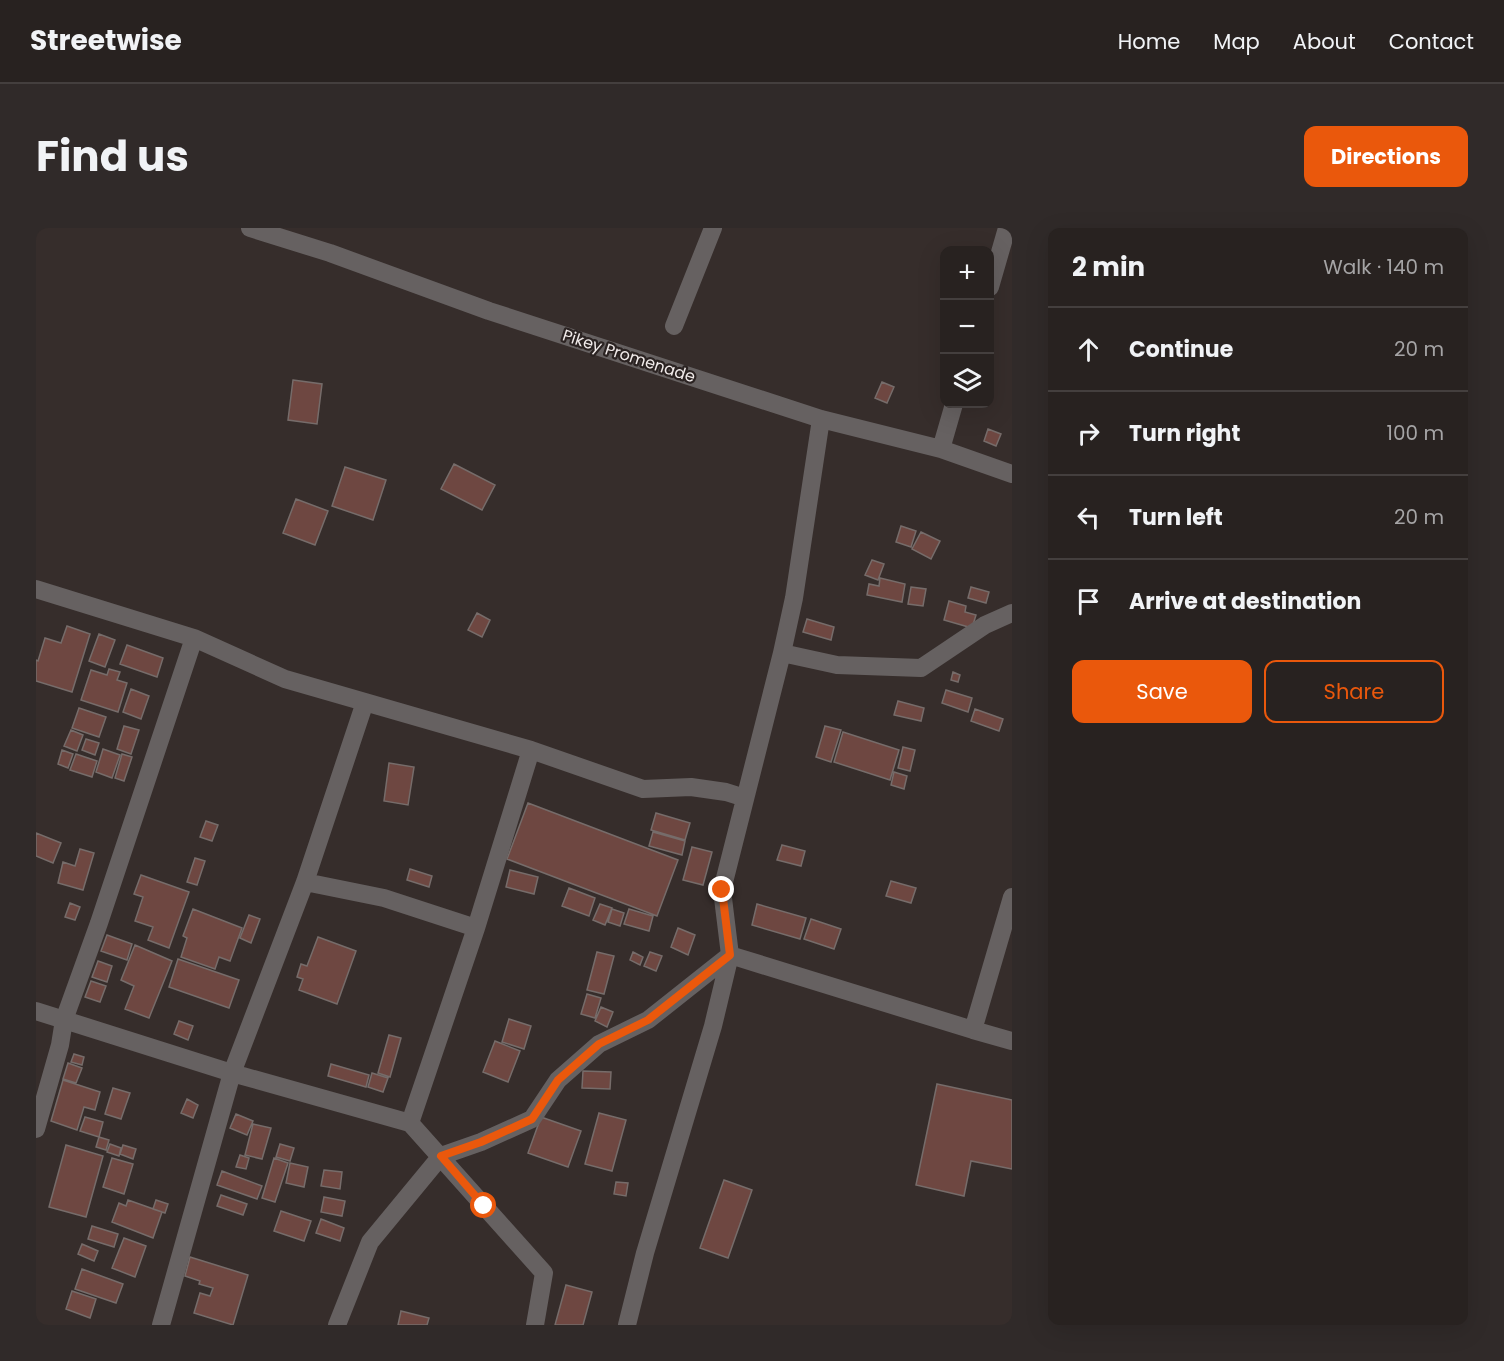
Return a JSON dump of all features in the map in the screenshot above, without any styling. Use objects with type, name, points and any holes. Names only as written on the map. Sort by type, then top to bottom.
[{"type":"street","name":"Pikey Promenade","points":[[250,228],[330,253],[489,310],[821,419],[940,449],[1012,474]]},
{"type":"street","points":[[674,326],[713,228]]},
{"type":"street","points":[[994,273],[1007,228]]},
{"type":"street","points":[[940,449],[953,408]]},
{"type":"street","points":[[627,1325],[645,1253],[713,1026],[730,955],[722,890],[794,598],[821,419]]},
{"type":"street","points":[[36,589],[194,638],[285,679],[531,750],[643,789],[691,787],[726,792],[745,798]]},
{"type":"street","points":[[782,653],[837,665],[921,668],[985,625],[1012,613]]},
{"type":"street","points":[[36,1129],[60,1045],[64,1020],[99,923],[194,638]]},
{"type":"street","points":[[160,1325],[232,1073],[305,882],[365,702]]},
{"type":"street","points":[[410,1123],[476,928],[531,750]]},
{"type":"street","points":[[305,882],[384,898],[476,928]]},
{"type":"street","points":[[973,1030],[1012,897]]},
{"type":"street","points":[[730,955],[1012,1041]]},
{"type":"street","points":[[337,1325],[370,1242],[441,1156],[481,1142],[532,1119],[558,1080],[599,1044],[648,1020],[730,955]]},
{"type":"street","points":[[36,1011],[232,1073],[410,1123],[543,1273],[535,1325]]},
{"type":"building","points":[[293,380],[322,384],[317,424],[288,420]]},
{"type":"building","points":[[882,382],[894,387],[887,403],[875,398]]},
{"type":"building","points":[[988,429],[1001,434],[996,446],[984,441]]},
{"type":"building","points":[[454,464],[495,485],[482,510],[441,489]]},
{"type":"building","points":[[345,467],[386,480],[373,520],[332,506]]},
{"type":"building","points":[[296,499],[328,511],[315,545],[283,533]]},
{"type":"building","points":[[901,526],[916,531],[911,547],[896,542]]},
{"type":"building","points":[[921,532],[940,541],[931,559],[912,549]]},
{"type":"building","points":[[872,560],[884,564],[878,580],[865,575]]},
{"type":"building","points":[[880,578],[905,584],[902,602],[867,595],[869,584],[879,586]]},
{"type":"building","points":[[911,587],[926,589],[923,606],[908,604]]},
{"type":"building","points":[[971,587],[989,592],[986,603],[968,598]]},
{"type":"building","points":[[949,601],[966,606],[965,612],[976,615],[972,628],[944,620]]},
{"type":"building","points":[[477,613],[490,620],[482,637],[468,630]]},
{"type":"building","points":[[807,619],[834,627],[831,640],[803,632]]},
{"type":"building","points":[[67,626],[90,634],[72,692],[36,681],[36,660],[38,661],[45,638],[61,643]]},
{"type":"building","points":[[99,634],[115,640],[105,667],[89,661]]},
{"type":"building","points":[[127,645],[163,658],[157,677],[120,664]]},
{"type":"building","points":[[109,669],[120,672],[117,680],[127,683],[118,712],[81,700],[91,670],[107,675]]},
{"type":"building","points":[[953,672],[960,675],[958,682],[951,680]]},
{"type":"building","points":[[131,689],[149,696],[141,719],[123,712]]},
{"type":"building","points":[[946,690],[972,698],[968,712],[942,703]]},
{"type":"building","points":[[898,701],[924,708],[921,721],[894,715]]},
{"type":"building","points":[[79,708],[106,717],[99,737],[72,728]]},
{"type":"building","points":[[975,709],[1003,719],[999,731],[971,721]]},
{"type":"building","points":[[124,726],[139,730],[131,754],[117,749]]},
{"type":"building","points":[[825,726],[841,730],[831,762],[816,757]]},
{"type":"building","points":[[71,730],[83,735],[77,751],[64,746]]},
{"type":"building","points":[[843,732],[899,750],[890,780],[834,762]]},
{"type":"building","points":[[86,739],[99,743],[95,755],[82,750]]},
{"type":"building","points":[[903,747],[915,750],[910,771],[898,768]]},
{"type":"building","points":[[103,749],[120,755],[112,778],[96,772]]},
{"type":"building","points":[[62,750],[73,754],[68,768],[58,764]]},
{"type":"building","points":[[76,754],[97,761],[92,777],[70,770]]},
{"type":"building","points":[[122,754],[132,757],[124,781],[115,778]]},
{"type":"building","points":[[389,763],[414,767],[408,805],[384,801]]},
{"type":"building","points":[[894,772],[907,776],[904,789],[891,785]]},
{"type":"building","points":[[528,803],[678,860],[657,916],[507,859]]},
{"type":"building","points":[[656,813],[690,823],[685,840],[651,830]]},
{"type":"building","points":[[206,821],[218,825],[212,841],[200,837]]},
{"type":"building","points":[[653,832],[685,841],[682,855],[649,846]]},
{"type":"building","points":[[36,833],[61,843],[53,863],[36,856]]},
{"type":"building","points":[[782,845],[805,851],[801,866],[777,860]]},
{"type":"building","points":[[692,847],[712,852],[703,885],[683,880]]},
{"type":"building","points":[[80,849],[94,853],[83,890],[58,883],[63,862],[75,866]]},
{"type":"building","points":[[195,858],[205,861],[197,885],[187,882]]},
{"type":"building","points":[[410,869],[432,876],[429,887],[407,880]]},
{"type":"building","points":[[510,870],[538,877],[534,894],[506,887]]},
{"type":"building","points":[[141,875],[189,892],[169,948],[148,940],[153,927],[135,921],[143,897],[134,894]]},
{"type":"building","points":[[891,881],[916,888],[911,903],[886,896]]},
{"type":"building","points":[[569,888],[595,898],[589,916],[562,906]]},
{"type":"building","points":[[70,903],[80,907],[75,920],[65,917]]},
{"type":"building","points":[[600,904],[612,908],[605,925],[593,920]]},
{"type":"building","points":[[757,904],[806,918],[800,939],[752,925]]},
{"type":"building","points":[[193,909],[242,928],[230,961],[219,957],[215,969],[181,957],[187,938],[183,936]]},
{"type":"building","points":[[612,909],[624,913],[620,926],[608,922]]},
{"type":"building","points":[[629,909],[653,916],[649,931],[624,924]]},
{"type":"building","points":[[249,915],[260,919],[251,943],[240,938]]},
{"type":"building","points":[[811,919],[841,929],[834,949],[804,939]]},
{"type":"building","points":[[678,928],[695,935],[688,955],[671,947]]},
{"type":"building","points":[[107,935],[132,944],[127,960],[101,951]]},
{"type":"building","points":[[318,937],[356,951],[337,1004],[299,990],[303,979],[297,977],[301,964],[307,966]]},
{"type":"building","points":[[135,945],[172,961],[149,1018],[125,1009],[134,986],[121,980]]},
{"type":"building","points":[[597,952],[614,956],[604,994],[587,990]]},
{"type":"building","points":[[633,952],[643,957],[640,965],[630,960]]},
{"type":"building","points":[[650,952],[662,956],[656,971],[644,966]]},
{"type":"building","points":[[178,959],[239,980],[229,1008],[169,987]]},
{"type":"building","points":[[98,961],[112,966],[107,982],[92,977]]},
{"type":"building","points":[[91,981],[106,986],[100,1002],[85,997]]},
{"type":"building","points":[[587,994],[601,998],[595,1018],[581,1014]]},
{"type":"building","points":[[601,1007],[613,1012],[607,1027],[595,1021]]},
{"type":"building","points":[[509,1019],[531,1026],[524,1049],[502,1042]]},
{"type":"building","points":[[179,1021],[193,1026],[188,1040],[174,1034]]},
{"type":"building","points":[[389,1035],[401,1038],[390,1077],[378,1073]]},
{"type":"building","points":[[495,1041],[520,1051],[508,1082],[483,1072]]},
{"type":"building","points":[[74,1054],[84,1057],[82,1065],[71,1062]]},
{"type":"building","points":[[68,1063],[82,1068],[76,1083],[63,1079]]},
{"type":"building","points":[[331,1064],[369,1075],[366,1087],[328,1076]]},
{"type":"building","points":[[583,1071],[611,1072],[610,1089],[582,1088]]},
{"type":"building","points":[[372,1073],[388,1078],[383,1092],[368,1087]]},
{"type":"building","points":[[63,1080],[100,1092],[95,1110],[84,1107],[77,1130],[51,1121]]},
{"type":"building","points":[[937,1084],[1012,1100],[1012,1169],[971,1161],[964,1196],[916,1185]]},
{"type":"building","points":[[113,1088],[130,1093],[121,1119],[105,1114]]},
{"type":"building","points":[[187,1099],[198,1105],[193,1118],[181,1113]]},
{"type":"building","points":[[599,1113],[626,1120],[612,1171],[585,1164]]},
{"type":"building","points":[[236,1114],[253,1121],[247,1135],[230,1128]]},
{"type":"building","points":[[85,1117],[103,1122],[99,1137],[80,1131]]},
{"type":"building","points":[[541,1117],[581,1131],[568,1167],[528,1153]]},
{"type":"building","points":[[253,1124],[271,1128],[262,1159],[245,1155]]},
{"type":"building","points":[[99,1137],[109,1140],[106,1150],[96,1147]]},
{"type":"building","points":[[110,1144],[121,1148],[119,1156],[107,1152]]},
{"type":"building","points":[[280,1144],[294,1148],[290,1161],[276,1157]]},
{"type":"building","points":[[66,1145],[103,1156],[86,1217],[49,1207]]},
{"type":"building","points":[[123,1145],[136,1149],[133,1159],[120,1154]]},
{"type":"building","points":[[240,1155],[249,1158],[246,1169],[236,1167]]},
{"type":"building","points":[[112,1158],[133,1164],[124,1194],[103,1187]]},
{"type":"building","points":[[274,1158],[288,1163],[275,1202],[262,1198]]},
{"type":"building","points":[[290,1163],[308,1167],[304,1187],[286,1183]]},
{"type":"building","points":[[324,1170],[342,1172],[340,1189],[321,1186]]},
{"type":"building","points":[[222,1171],[262,1186],[257,1199],[217,1185]]},
{"type":"building","points":[[724,1180],[752,1190],[728,1258],[700,1248]]},
{"type":"building","points":[[616,1182],[628,1183],[626,1196],[614,1194]]},
{"type":"building","points":[[221,1195],[247,1204],[243,1215],[217,1206]]},
{"type":"building","points":[[324,1197],[345,1201],[342,1216],[321,1212]]},
{"type":"building","points":[[128,1200],[162,1212],[153,1238],[112,1222],[119,1203],[126,1206]]},
{"type":"building","points":[[156,1200],[168,1204],[165,1213],[153,1209]]},
{"type":"building","points":[[281,1211],[311,1221],[304,1241],[274,1231]]},
{"type":"building","points":[[321,1219],[344,1228],[340,1241],[316,1233]]},
{"type":"building","points":[[92,1226],[118,1234],[114,1247],[88,1239]]},
{"type":"building","points":[[124,1238],[146,1246],[135,1277],[112,1268]]},
{"type":"building","points":[[82,1244],[98,1251],[94,1261],[78,1254]]},
{"type":"building","points":[[190,1257],[248,1275],[233,1325],[194,1313],[200,1293],[210,1296],[213,1288],[199,1284],[200,1281],[185,1276]]},
{"type":"building","points":[[82,1269],[123,1284],[116,1303],[75,1289]]},
{"type":"building","points":[[566,1285],[592,1292],[583,1325],[555,1325]]},
{"type":"building","points":[[72,1291],[96,1299],[90,1318],[66,1309]]},
{"type":"building","points":[[401,1311],[429,1318],[427,1325],[398,1325]]},
{"type":"route","points":[[484,1206],[441,1156],[481,1142],[532,1119],[558,1080],[599,1044],[648,1020],[730,955],[722,890]]}]
